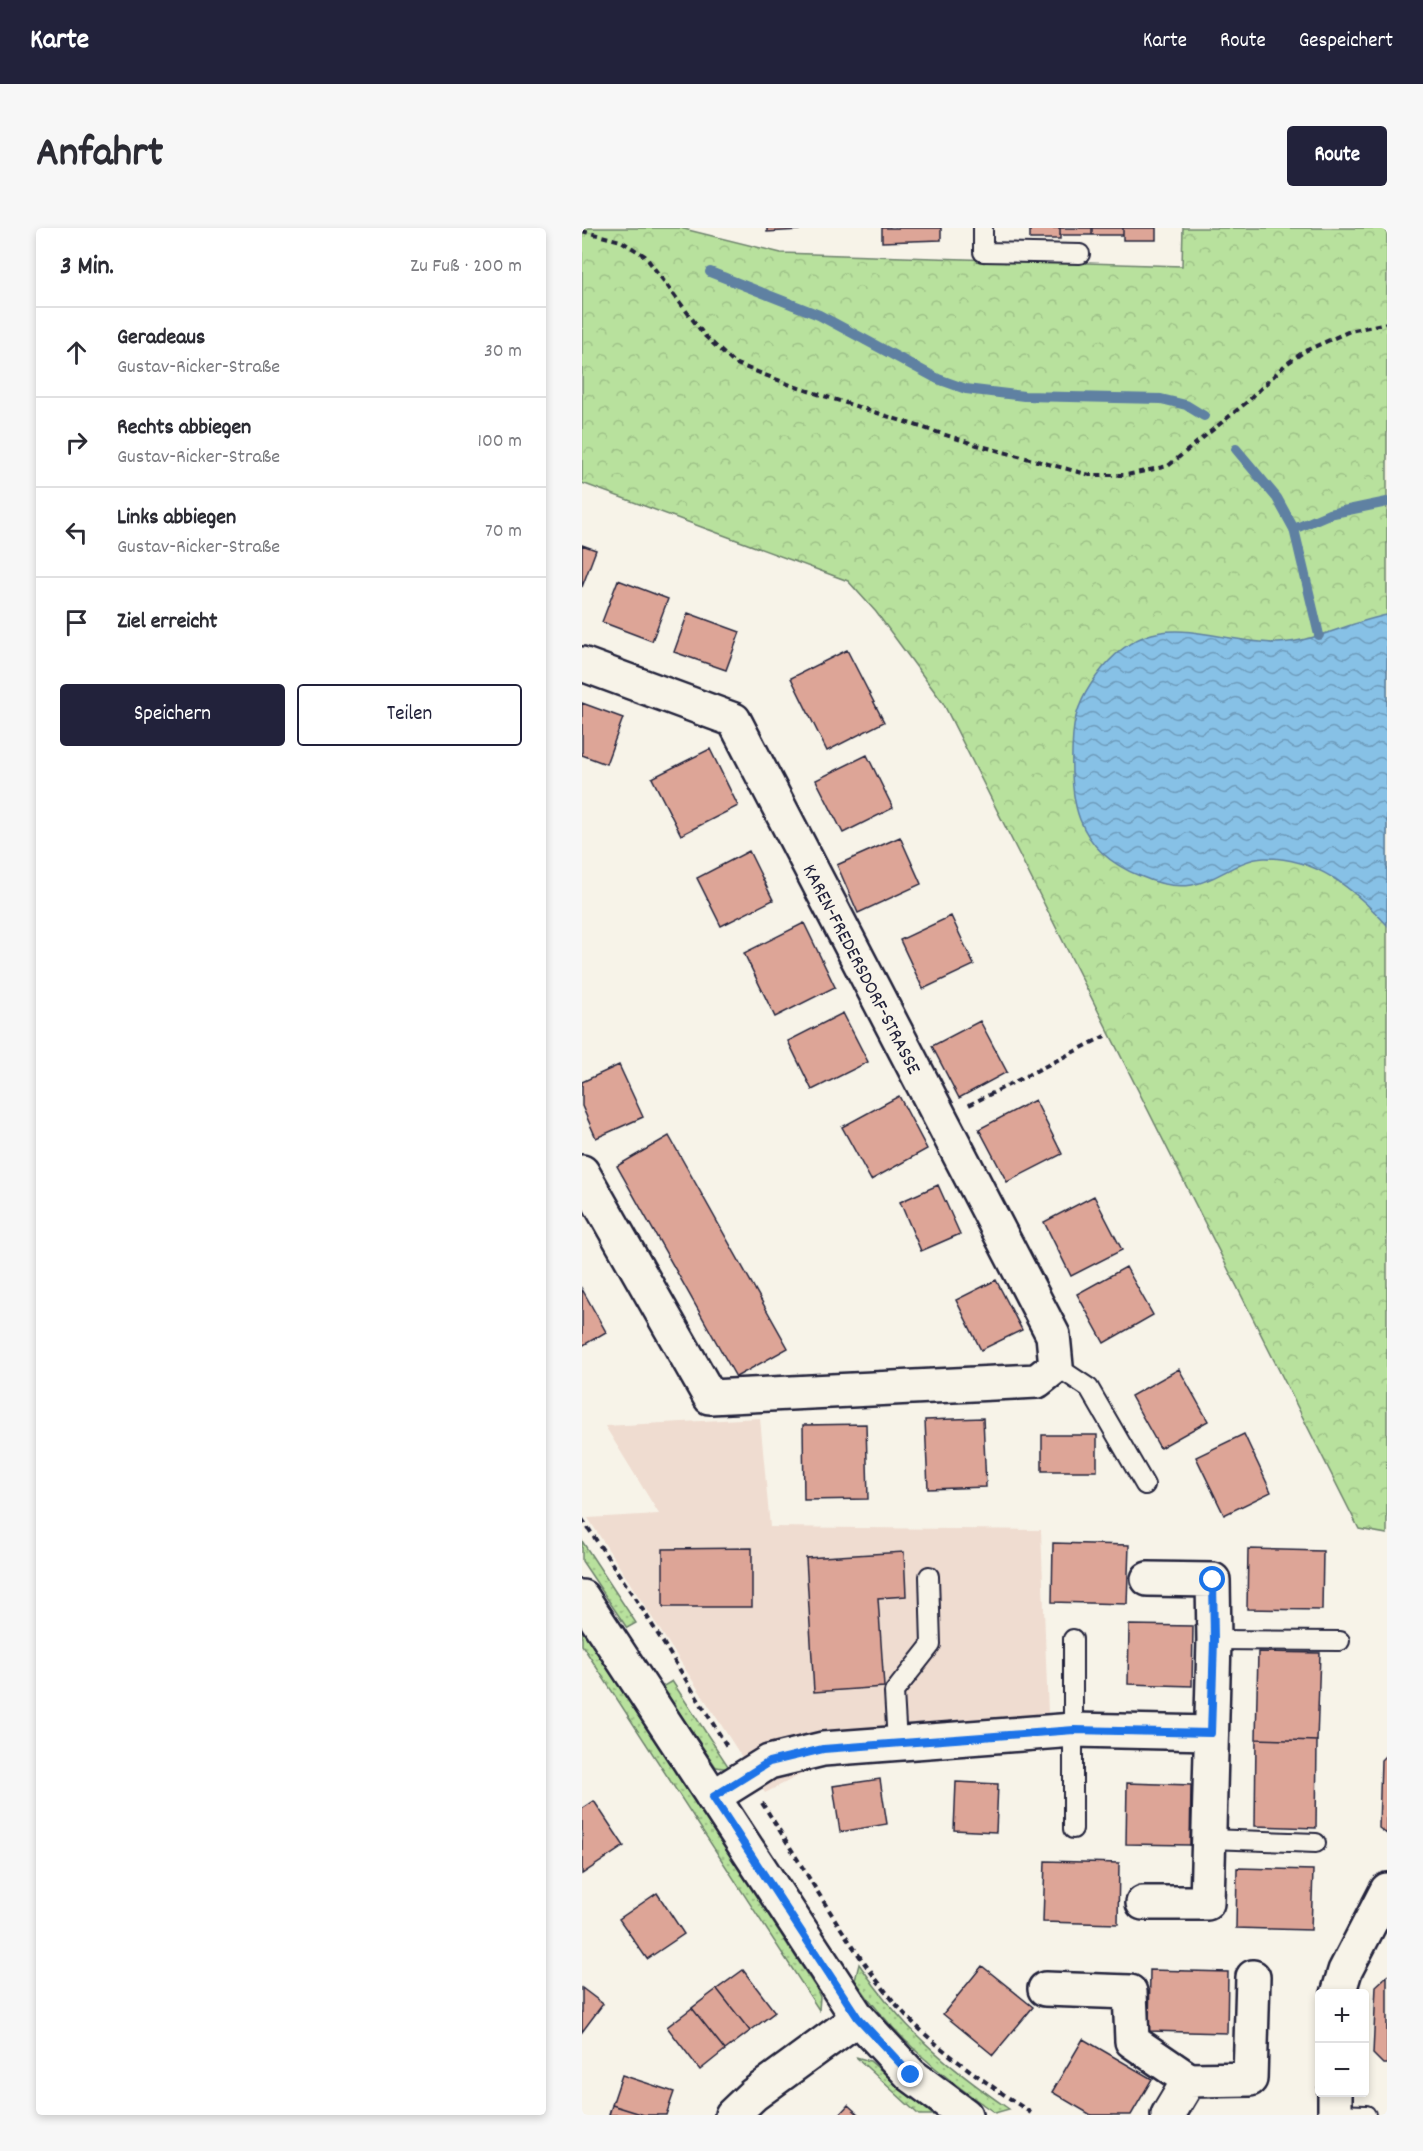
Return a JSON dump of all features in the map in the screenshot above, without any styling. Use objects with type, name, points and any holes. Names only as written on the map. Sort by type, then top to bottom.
[{"type":"street","name":"KAREN-FREDERSDORF-STRASSE","points":[[582,664],[734,720],[1053,1335],[1056,1366]]},
{"type":"street","points":[[582,1172],[710,1397],[1037,1381],[1056,1366]]},
{"type":"street","points":[[1143,1903],[1208,1903],[1214,1640],[1213,1580],[1148,1579]]},
{"type":"street","points":[[582,1597],[858,2018],[911,2075],[965,2115]]},
{"type":"street","points":[[713,1797],[769,1762],[804,1753],[897,1743],[1074,1730],[1211,1733]]},
{"type":"street","points":[[1340,1989],[1345,1971],[1387,1890]]},
{"type":"street","points":[[1045,1989],[1130,1992],[1132,2041],[1189,2080],[1250,2079],[1252,1977]]},
{"type":"street","points":[[732,2115],[753,2095],[858,2018]]},
{"type":"street","points":[[1168,2115],[1189,2080]]},
{"type":"street","points":[[1335,2097],[1335,2115]]},
{"type":"lane","points":[[983,228],[983,252],[1080,254]]},
{"type":"lane","points":[[1056,1366],[1089,1388],[1145,1485]]},
{"type":"lane","points":[[897,1743],[894,1692],[931,1645],[929,1576]]},
{"type":"lane","points":[[1072,1640],[1073,1829]]},
{"type":"lane","points":[[1214,1640],[1340,1641]]},
{"type":"lane","points":[[1209,1839],[1316,1843]]},
{"type":"lane","points":[[1335,2115],[1366,2115]]},
{"type":"path","points":[[582,231],[621,241],[645,256],[705,336],[734,363],[796,387],[977,445],[1090,475],[1127,476],[1168,466],[1247,402],[1285,365],[1305,351],[1350,331],[1387,323]]},
{"type":"path","points":[[941,1119],[1105,1036]]},
{"type":"path","points":[[582,1519],[643,1610],[745,1776],[864,1959],[903,2012],[948,2052],[1035,2115]]},
{"type":"shaded area","points":[[760,1418],[770,1527],[1041,1530],[1049,1740],[872,1756],[804,1773],[765,1793],[588,1518],[659,1514],[605,1426]]},
{"type":"green space","points":[[582,228],[680,228],[781,253],[1182,266],[1183,228],[1387,228],[1387,1534],[1359,1529],[943,703],[876,612],[848,581],[582,483]]},
{"type":"green space","points":[[582,1541],[636,1623],[627,1628],[582,1561]]},
{"type":"green space","points":[[582,1630],[816,1988],[820,1997],[819,2010],[582,1645]]},
{"type":"green space","points":[[672,1681],[730,1769],[716,1767],[662,1687]]},
{"type":"green space","points":[[859,1964],[892,2008],[926,2044],[965,2077],[1009,2109],[995,2113],[955,2084],[901,2037],[855,1980]]},
{"type":"green space","points":[[856,2057],[870,2061],[933,2115],[919,2115]]},
{"type":"water","points":[[1387,615],[1387,925],[1347,888],[1317,869],[1301,863],[1283,859],[1254,859],[1201,883],[1185,886],[1172,885],[1146,879],[1118,865],[1101,852],[1088,837],[1080,819],[1072,780],[1074,725],[1082,700],[1091,684],[1122,649],[1142,637],[1163,632],[1184,631],[1253,641],[1292,642]]},
{"type":"building","points":[[767,228],[799,228],[799,230],[767,232]]},
{"type":"building","points":[[882,228],[941,228],[941,240],[882,242]]},
{"type":"building","points":[[1030,228],[1060,228],[1060,239],[1030,239]]},
{"type":"building","points":[[1060,228],[1092,228],[1092,235],[1060,235]]},
{"type":"building","points":[[1092,228],[1123,228],[1123,235],[1092,235]]},
{"type":"building","points":[[1123,228],[1156,228],[1156,240],[1123,240]]},
{"type":"building","points":[[582,545],[596,550],[582,587]]},
{"type":"building","points":[[618,580],[668,599],[652,641],[602,622]]},
{"type":"building","points":[[688,613],[740,632],[726,670],[674,652]]},
{"type":"building","points":[[847,650],[884,722],[827,751],[791,678]]},
{"type":"building","points":[[582,703],[623,718],[606,764],[582,755]]},
{"type":"building","points":[[710,749],[738,806],[681,835],[652,778]]},
{"type":"building","points":[[867,755],[893,808],[843,833],[816,780]]},
{"type":"building","points":[[900,837],[921,884],[858,913],[837,865]]},
{"type":"building","points":[[749,851],[773,900],[721,926],[697,878]]},
{"type":"building","points":[[951,916],[974,965],[923,989],[900,940]]},
{"type":"building","points":[[804,923],[835,987],[775,1017],[744,953]]},
{"type":"building","points":[[843,1013],[868,1062],[812,1090],[788,1041]]},
{"type":"building","points":[[980,1021],[1007,1072],[959,1098],[932,1046]]},
{"type":"building","points":[[619,1065],[643,1117],[596,1138],[582,1106],[582,1082]]},
{"type":"building","points":[[899,1096],[927,1149],[871,1180],[842,1127]]},
{"type":"building","points":[[1035,1100],[1062,1154],[1007,1182],[979,1129]]},
{"type":"building","points":[[669,1136],[788,1348],[736,1377],[617,1166]]},
{"type":"building","points":[[938,1185],[960,1234],[921,1251],[900,1202]]},
{"type":"building","points":[[1094,1196],[1122,1250],[1071,1276],[1044,1222]]},
{"type":"building","points":[[1126,1267],[1153,1315],[1104,1343],[1077,1294]]},
{"type":"building","points":[[996,1280],[1022,1330],[981,1350],[956,1300]]},
{"type":"building","points":[[582,1289],[606,1332],[582,1346]]},
{"type":"building","points":[[1179,1369],[1208,1421],[1160,1448],[1131,1396]]},
{"type":"building","points":[[983,1418],[986,1487],[928,1489],[925,1420]]},
{"type":"building","points":[[866,1424],[868,1499],[804,1500],[803,1425]]},
{"type":"building","points":[[1244,1434],[1271,1492],[1224,1515],[1196,1457]]},
{"type":"building","points":[[1042,1435],[1097,1435],[1097,1471],[1042,1471]]},
{"type":"building","points":[[1053,1543],[1129,1545],[1127,1604],[1052,1602]]},
{"type":"building","points":[[752,1548],[752,1607],[663,1607],[663,1549]]},
{"type":"building","points":[[1248,1549],[1323,1551],[1322,1610],[1247,1609]]},
{"type":"building","points":[[904,1552],[906,1596],[878,1598],[884,1687],[814,1692],[806,1558]]},
{"type":"building","points":[[1129,1625],[1193,1626],[1192,1686],[1128,1684]]},
{"type":"building","points":[[1258,1652],[1320,1653],[1317,1741],[1256,1739]]},
{"type":"building","points":[[1256,1739],[1317,1741],[1316,1828],[1255,1826]]},
{"type":"building","points":[[1387,1754],[1387,1834],[1379,1828],[1381,1760]]},
{"type":"building","points":[[880,1779],[887,1824],[840,1832],[833,1786]]},
{"type":"building","points":[[956,1782],[998,1784],[996,1832],[954,1830]]},
{"type":"building","points":[[1127,1783],[1191,1785],[1190,1845],[1126,1844]]},
{"type":"building","points":[[594,1801],[624,1846],[582,1874],[582,1809]]},
{"type":"building","points":[[1045,1861],[1119,1863],[1118,1924],[1043,1922]]},
{"type":"building","points":[[1237,1868],[1313,1870],[1311,1930],[1236,1928]]},
{"type":"building","points":[[657,1893],[684,1934],[647,1959],[619,1919]]},
{"type":"building","points":[[982,1966],[1033,2007],[993,2055],[943,2014]]},
{"type":"building","points":[[743,1970],[775,2012],[750,2031],[717,1989]]},
{"type":"building","points":[[1150,1970],[1228,1972],[1227,2033],[1149,2031]]},
{"type":"building","points":[[1387,1976],[1387,2064],[1383,2064],[1373,2054],[1376,1986]]},
{"type":"building","points":[[582,1988],[603,2004],[582,2032]]},
{"type":"building","points":[[717,1989],[750,2031],[725,2050],[692,2008]]},
{"type":"building","points":[[692,2008],[725,2050],[700,2070],[667,2027]]},
{"type":"building","points":[[1083,2039],[1152,2079],[1131,2115],[1091,2115],[1052,2092]]},
{"type":"building","points":[[622,2075],[674,2092],[666,2115],[644,2115],[612,2105]]},
{"type":"building","points":[[612,2105],[644,2115],[609,2115]]},
{"type":"building","points":[[848,2105],[859,2115],[839,2115]]},
{"type":"waterway","points":[[710,272],[819,315],[938,379],[966,389],[1024,396],[1161,399],[1186,405],[1204,416]]},
{"type":"waterway","points":[[1236,449],[1277,498],[1294,529],[1319,635]]},
{"type":"waterway","points":[[1294,529],[1329,514],[1387,502]]},
{"type":"route","points":[[911,2075],[858,2018],[713,1797],[769,1762],[823,1749],[1074,1730],[1211,1733],[1213,1580]]}]
